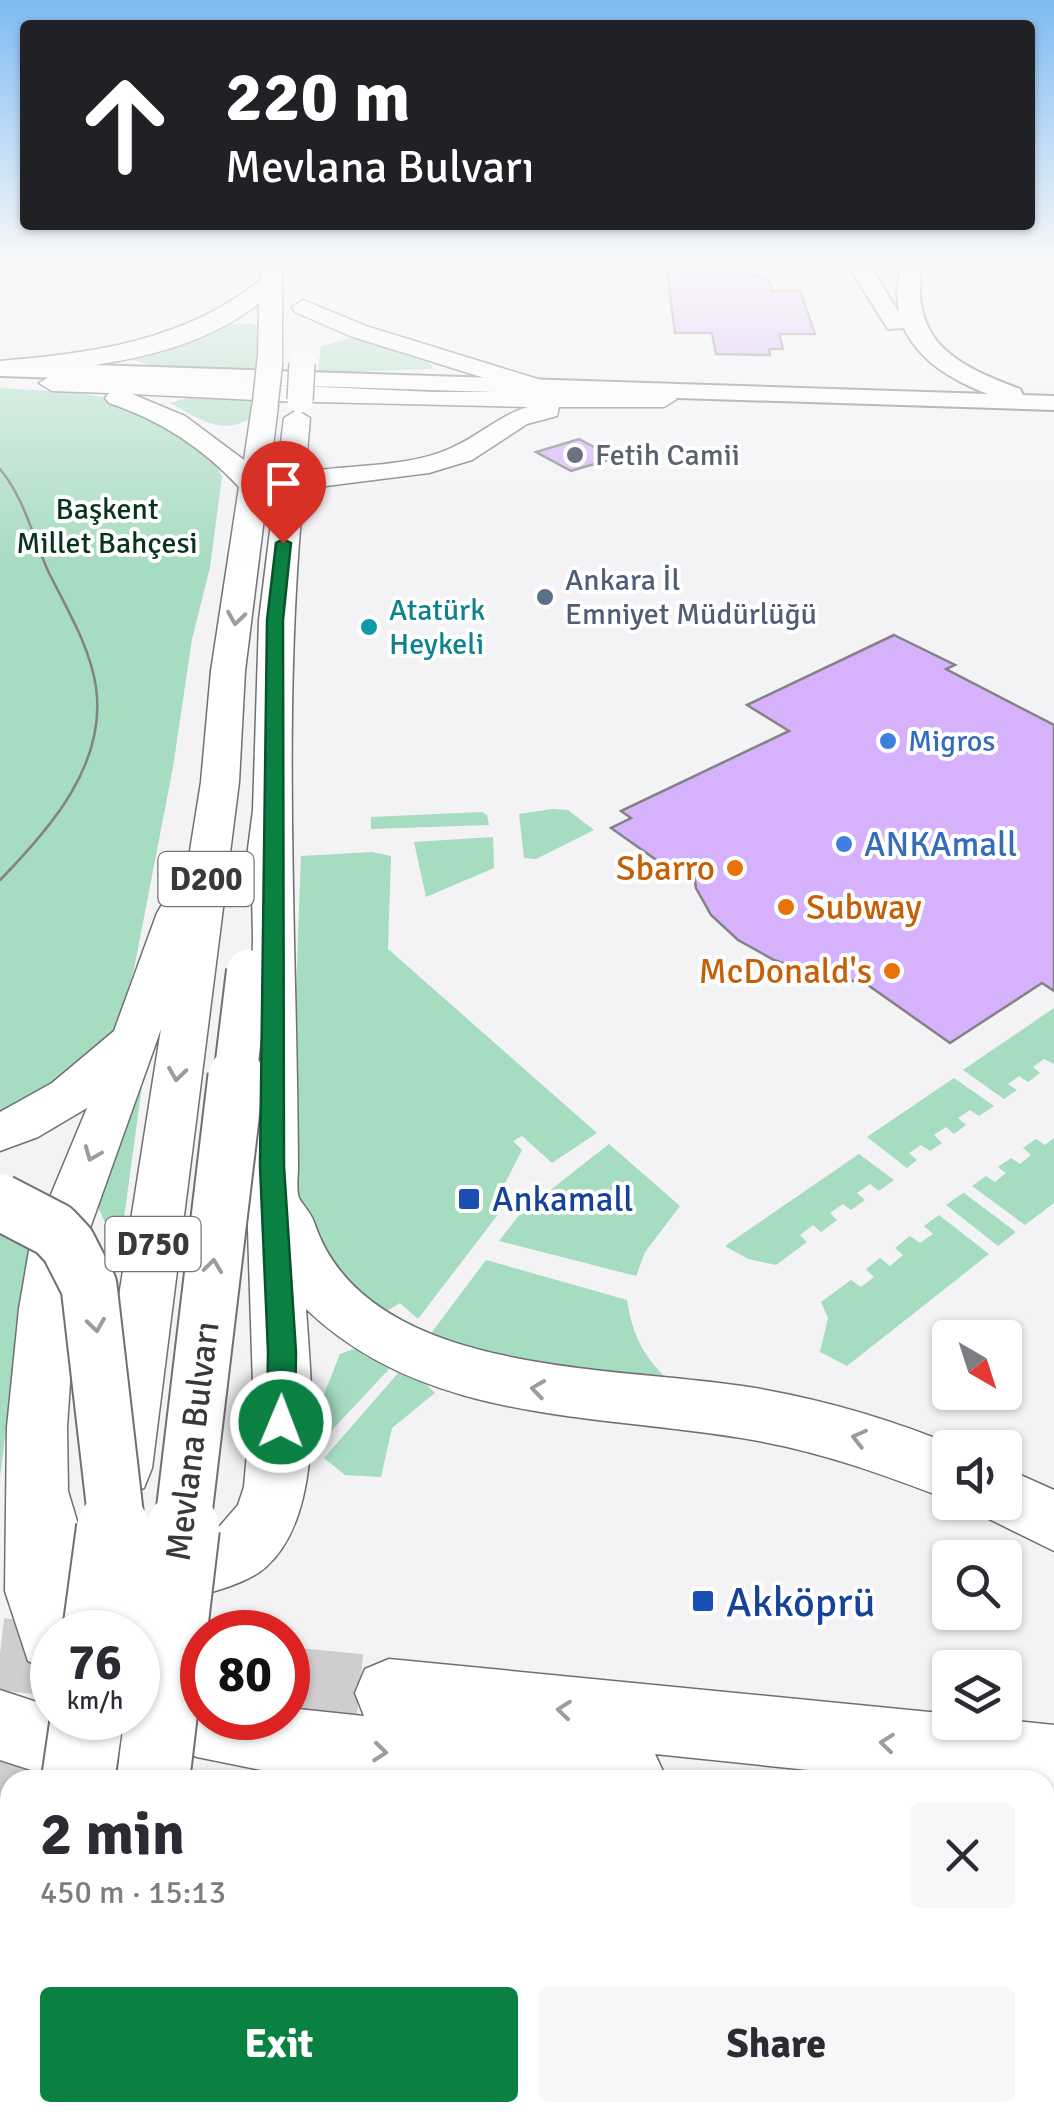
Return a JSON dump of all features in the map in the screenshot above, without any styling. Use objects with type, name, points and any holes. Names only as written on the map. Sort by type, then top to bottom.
[{"type":"highway","points":[[134,366],[162,374]]},
{"type":"highway","name":"Mevlana Bulvarı","points":[[102,1610],[220,782],[228,671],[269,366]]},
{"type":"highway","name":"Mevlana Bulvarı","points":[[153,1770],[248,971],[271,848],[275,620],[302,366]]},
{"type":"highway","points":[[407,380],[441,372],[443,366]]},
{"type":"highway","name":"Mevlana Bulvarı","points":[[470,366],[535,386]]},
{"type":"highway","points":[[44,382],[434,400],[664,400]]},
{"type":"highway","points":[[44,382],[128,400],[150,410],[229,458],[255,488]]},
{"type":"highway","points":[[191,391],[160,402],[204,430],[240,431],[264,413]]},
{"type":"highway","points":[[292,446],[312,456],[358,465],[424,458],[460,442],[468,431],[468,419],[460,410],[434,400]]},
{"type":"highway","points":[[288,504],[318,478],[403,471],[452,458],[518,418],[544,410],[664,400]]},
{"type":"highway","points":[[0,1132],[51,1111],[83,1089],[139,1030],[220,782]]},
{"type":"highway","points":[[37,1491],[55,1556],[75,1573],[123,1578],[203,1564],[241,1548],[264,1522],[275,1486],[282,1352],[272,1166],[275,942],[271,848]]},
{"type":"highway","name":"D750","points":[[43,1610],[37,1591],[41,1372],[57,1245],[139,1030]]},
{"type":"highway","points":[[272,1166],[305,1268],[354,1318],[401,1346],[454,1369],[518,1386],[717,1408],[785,1420],[870,1440],[932,1465]]},
{"type":"highway","points":[[0,1202],[54,1230],[68,1246],[89,1286],[116,1511]]},
{"type":"highway","points":[[1022,1505],[1054,1522]]},
{"type":"highway","points":[[389,1692],[1054,1760]]},
{"type":"highway","points":[[160,1706],[196,1722],[269,1740],[540,1770]]},
{"type":"highway","points":[[0,1725],[92,1753],[130,1770]]},
{"type":"main road","points":[[852,398],[899,389],[910,366]]},
{"type":"main road","points":[[950,366],[986,385],[1048,406]]},
{"type":"main road","points":[[0,368],[1048,406]]},
{"type":"main road","points":[[0,380],[664,400],[1048,406]]},
{"type":"green space","points":[[152,366],[256,366],[256,370]]},
{"type":"green space","points":[[319,366],[434,369],[318,373]]},
{"type":"green space","name":"Başkent Millet Bahçesi","points":[[0,388],[79,393],[124,403],[179,433],[222,476],[210,567],[192,639],[173,767],[134,969],[115,1030],[96,1060],[0,1120]]},
{"type":"green space","points":[[187,398],[251,400],[250,418],[229,426],[219,425],[170,403]]},
{"type":"green space","points":[[568,810],[594,830],[536,859],[524,858],[519,814]]},
{"type":"green space","points":[[482,812],[489,825],[371,829],[371,817]]},
{"type":"green space","points":[[493,837],[494,868],[426,897],[414,842]]},
{"type":"green space","points":[[372,852],[391,856],[388,949],[597,1133],[552,1163],[522,1136],[513,1141],[522,1150],[502,1189],[509,1200],[418,1319],[400,1303],[379,1316],[299,1225],[291,1126],[301,856]]},
{"type":"green space","points":[[1054,1008],[1054,1064],[1044,1059],[1033,1067],[1040,1073],[1028,1082],[1019,1076],[1008,1084],[1017,1090],[1004,1099],[963,1070]]},
{"type":"green space","points":[[954,1078],[994,1106],[979,1116],[970,1110],[958,1118],[966,1125],[954,1134],[946,1127],[934,1135],[942,1143],[930,1151],[921,1145],[909,1153],[917,1160],[907,1168],[867,1137]]},
{"type":"green space","points":[[142,1086],[119,1254],[95,1200]]},
{"type":"green space","points":[[1054,1138],[1054,1203],[1025,1225],[972,1186],[986,1176],[995,1182],[1006,1173],[998,1167],[1011,1158],[1020,1164],[1031,1155],[1023,1148],[1036,1139],[1045,1145]]},
{"type":"green space","points":[[609,1144],[680,1206],[645,1252],[636,1276],[499,1241],[520,1214]]},
{"type":"green space","points":[[859,1154],[894,1180],[879,1191],[870,1184],[857,1193],[865,1200],[851,1210],[843,1204],[830,1213],[837,1220],[821,1232],[813,1225],[800,1235],[807,1242],[776,1265],[748,1259],[725,1246]]},
{"type":"green space","points":[[963,1193],[1016,1232],[998,1246],[946,1205]]},
{"type":"green space","points":[[939,1215],[989,1254],[847,1366],[820,1352],[828,1318],[821,1302],[851,1280],[861,1287],[874,1277],[866,1269],[880,1258],[890,1266],[903,1255],[895,1248],[910,1236],[920,1243],[933,1234],[924,1226]]},
{"type":"green space","points":[[0,1219],[31,1233],[0,1477]]},
{"type":"green space","points":[[486,1260],[627,1300],[634,1330],[646,1355],[664,1376],[688,1394],[423,1344]]},
{"type":"green space","points":[[354,1349],[391,1367],[306,1458],[300,1455],[340,1354]]},
{"type":"green space","points":[[400,1371],[435,1393],[392,1428],[381,1477],[345,1475],[324,1458]]},
{"type":"building","name":"Fetih Camii","points":[[579,439],[615,458],[571,471],[536,452]]},
{"type":"building","name":"ANKAmall","points":[[894,635],[955,665],[946,669],[1054,725],[1054,991],[1042,983],[950,1043],[865,983],[818,975],[774,960],[738,940],[711,915],[696,888],[692,861],[672,871],[611,828],[631,818],[621,811],[789,731],[747,705]]},
{"type":"tunnel","points":[[0,1654],[30,1657]]},
{"type":"tunnel","points":[[310,1685],[389,1693]]},
{"type":"tunnel","points":[[0,1763],[59,1770]]},
{"type":"tram line","points":[[0,469],[22,506],[83,643],[96,687],[97,715],[93,742],[71,793],[38,839],[0,880]]},
{"type":"place","name":"Fetih Camii","points":[[575,455]]},
{"type":"place","name":"Ankara İl Emniyet Müdürlüğü","points":[[545,597]]},
{"type":"place","name":"Atatürk Heykeli","points":[[369,627]]},
{"type":"place","name":"Migros","points":[[888,741]]},
{"type":"place","name":"ANKAmall","points":[[844,844]]},
{"type":"place","name":"Sbarro","points":[[735,868]]},
{"type":"place","name":"Subway","points":[[786,907]]},
{"type":"place","name":"McDonald's","points":[[892,971]]},
{"type":"place","name":"Ankamall","points":[[469,1199]]},
{"type":"place","name":"Akköprü","points":[[703,1601]]},
{"type":"route","points":[[281,1422],[282,1352],[272,1166],[275,942],[271,848],[275,620],[283,543]]}]
